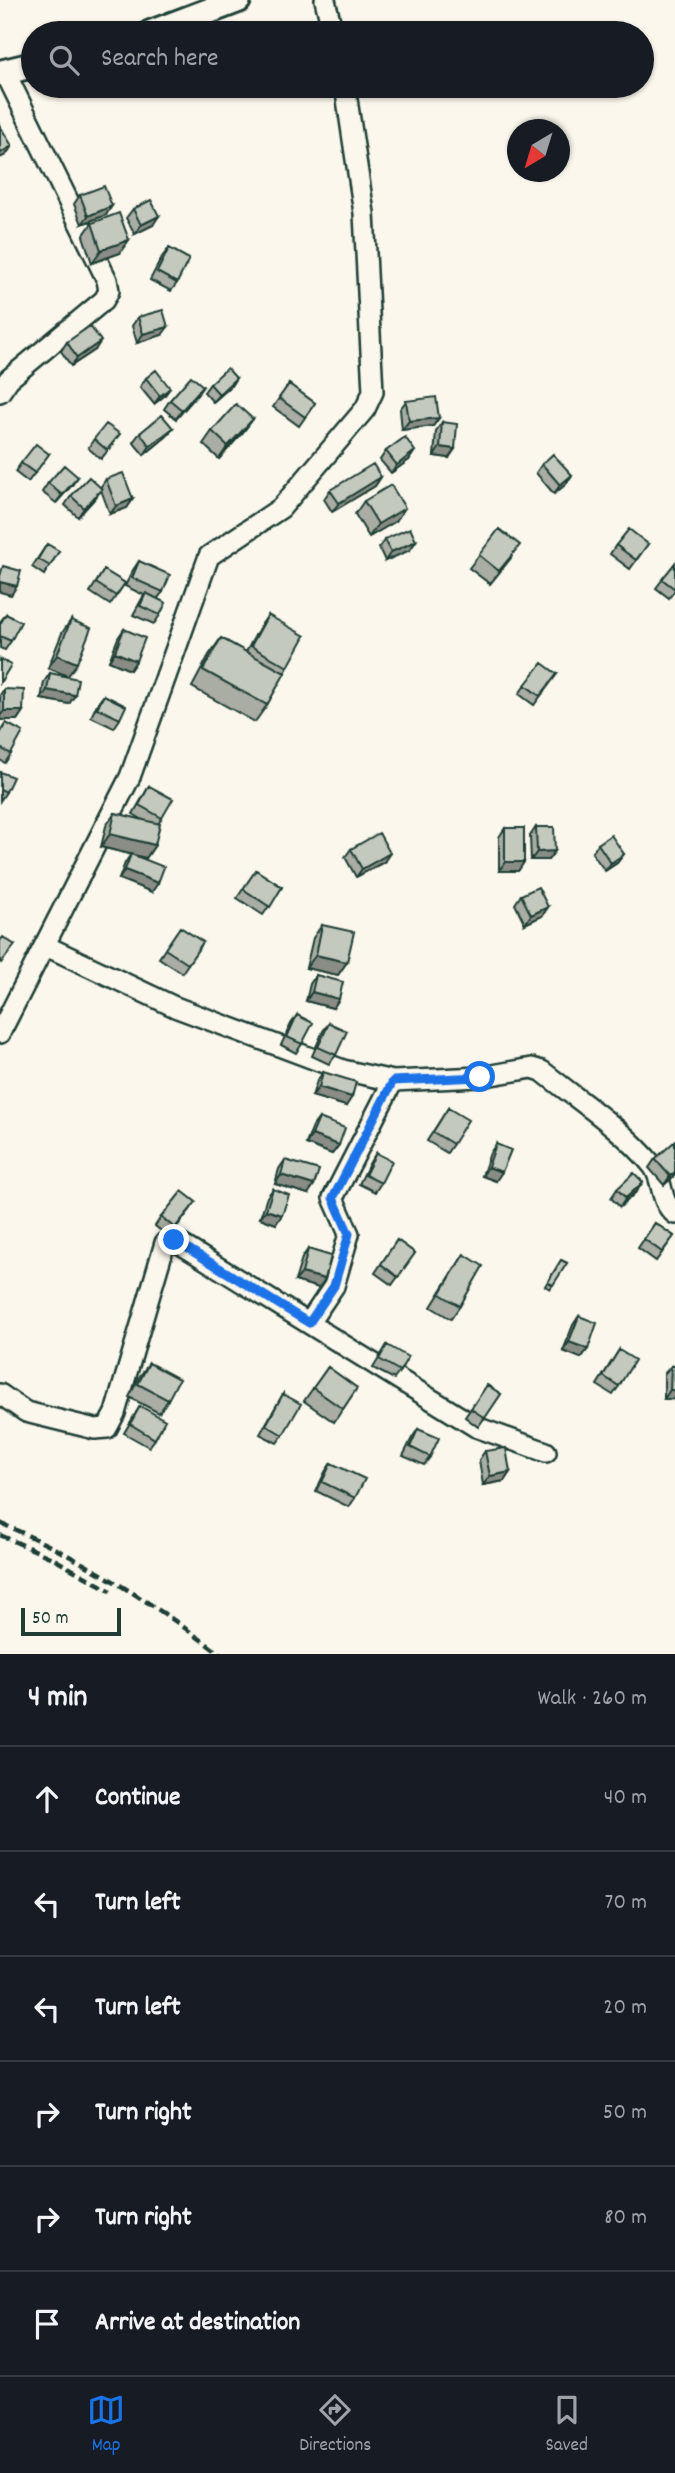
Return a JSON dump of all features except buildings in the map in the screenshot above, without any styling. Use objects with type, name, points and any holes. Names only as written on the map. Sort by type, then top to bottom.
[{"type":"main road","points":[[183,21],[238,0]]},
{"type":"main road","points":[[3,72],[21,68]]},
{"type":"street","points":[[325,0],[330,21]]},
{"type":"street","points":[[0,392],[9,379],[104,300],[109,291],[107,280],[3,72]]},
{"type":"street","points":[[0,1033],[130,777],[209,556],[281,508],[365,409],[373,392],[364,213],[347,98]]},
{"type":"street","points":[[46,946],[175,1007],[343,1070],[393,1081],[480,1077],[532,1068],[542,1071],[615,1129],[655,1168],[666,1206],[675,1214]]},
{"type":"street","points":[[309,1323],[334,1286],[349,1234],[333,1198],[393,1081]]},
{"type":"street","points":[[0,1394],[26,1412],[95,1429],[107,1428],[115,1413],[165,1243],[174,1240],[476,1427],[546,1452]]},
{"type":"railway","points":[[0,1523],[59,1550],[114,1582],[168,1616],[220,1654]]},
{"type":"railway","points":[[0,1535],[52,1558],[111,1591]]},
{"type":"route","points":[[174,1240],[309,1323],[334,1286],[349,1234],[333,1198],[393,1081],[480,1077]]}]
